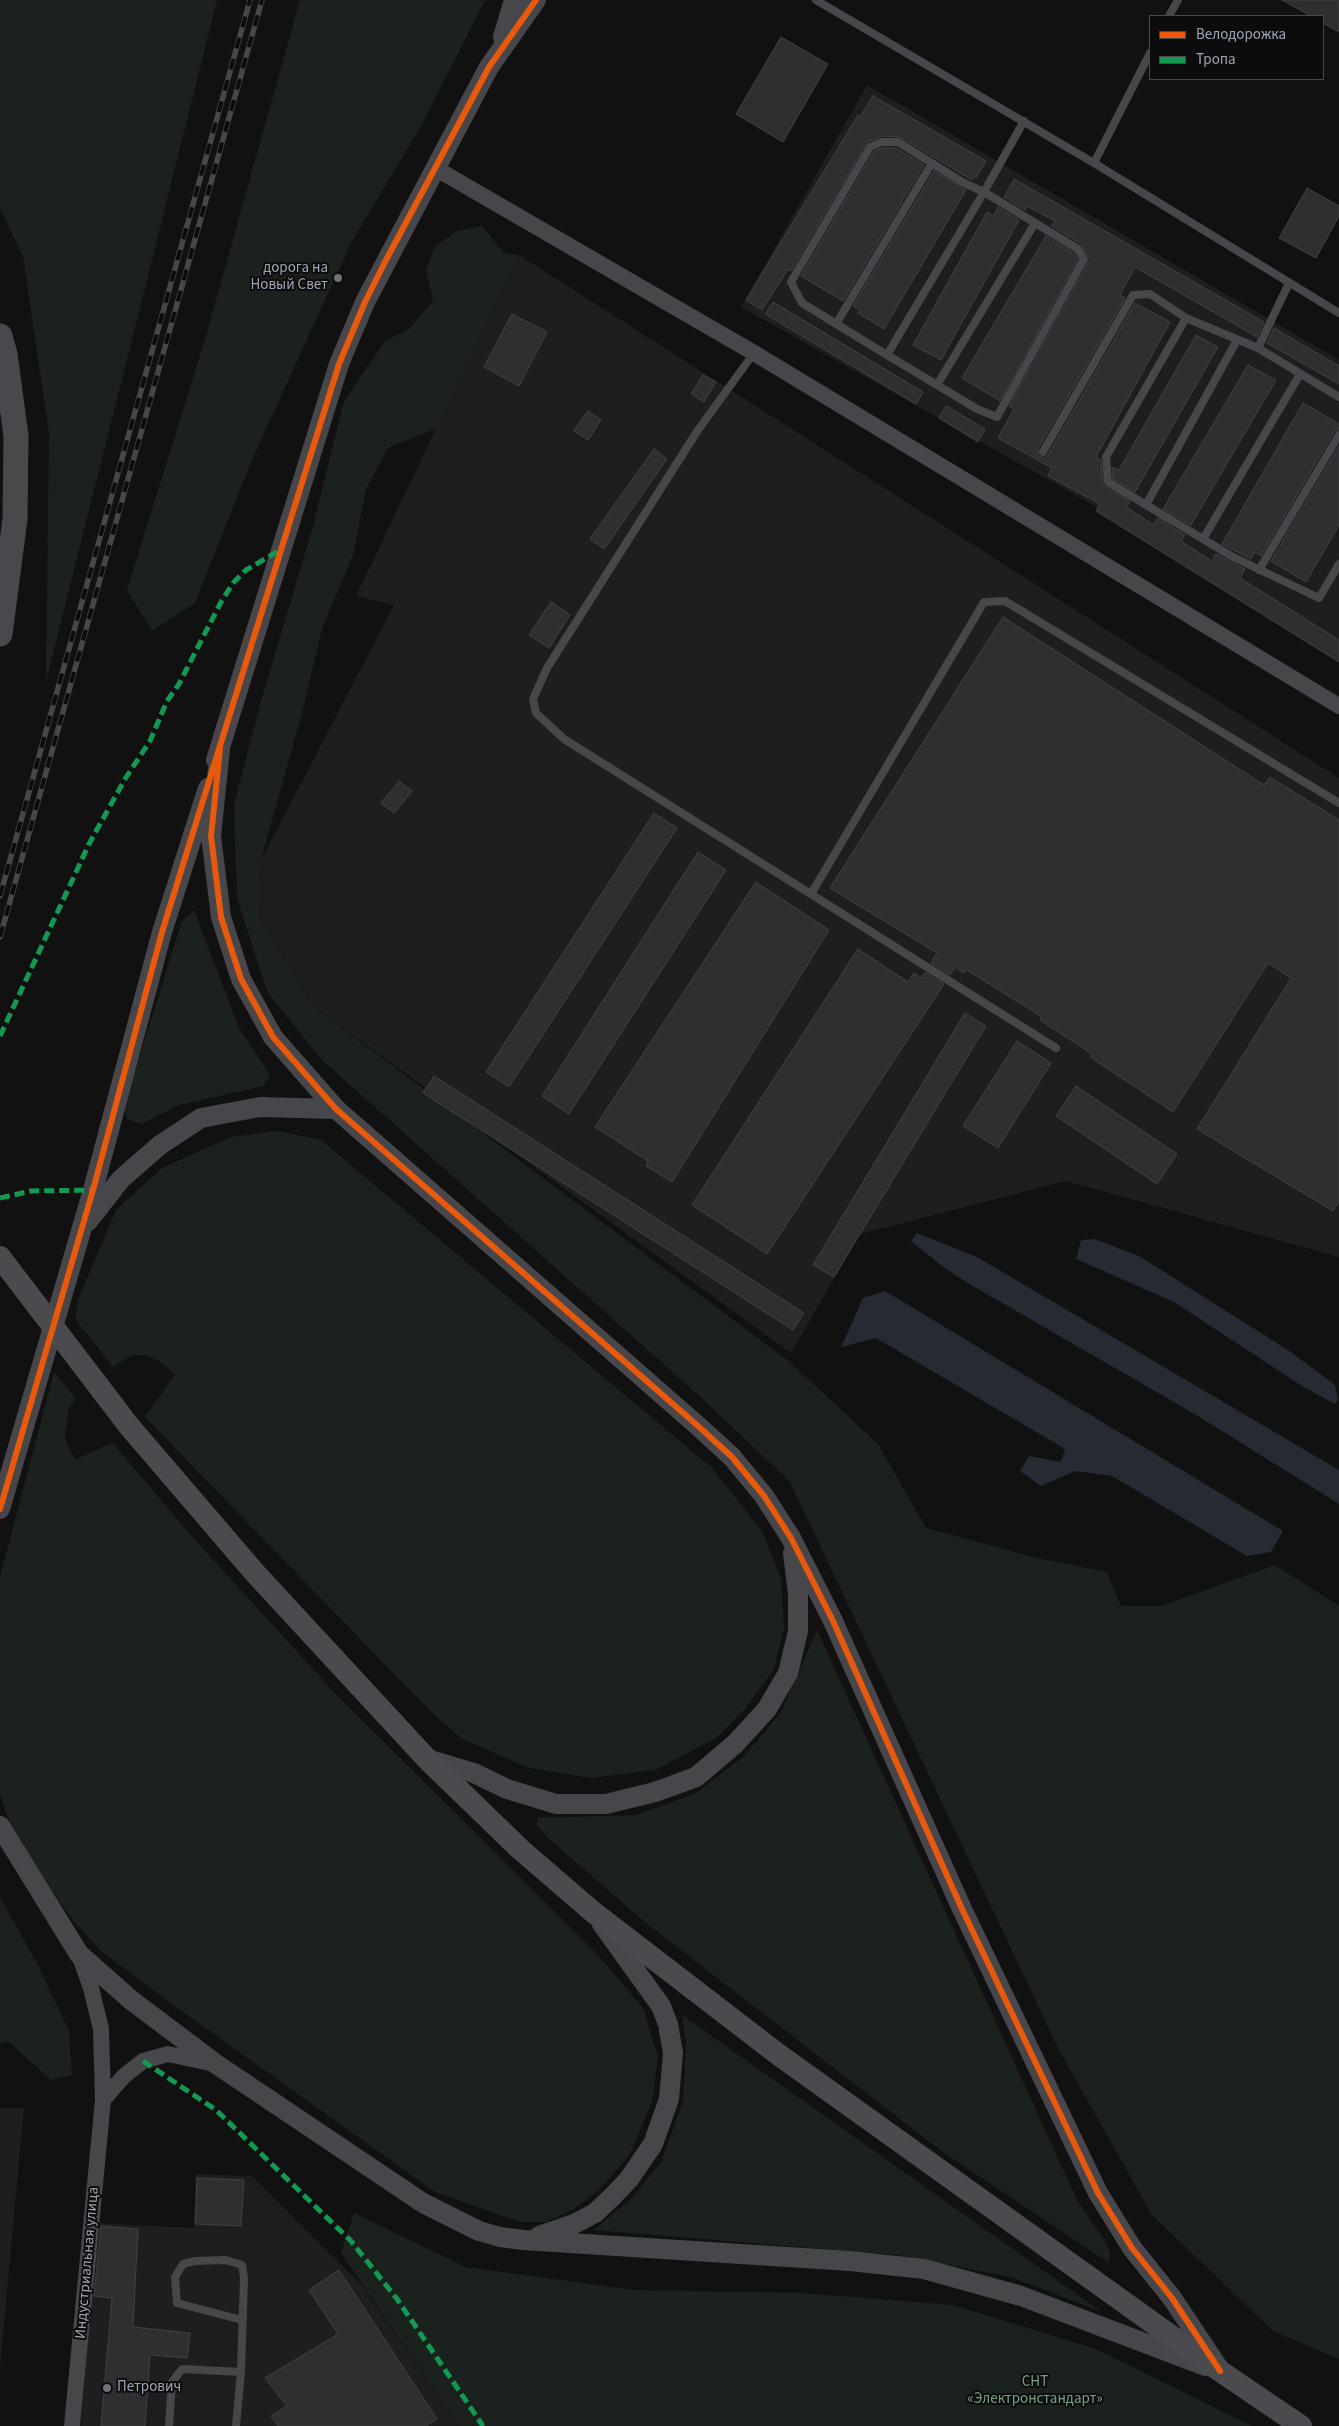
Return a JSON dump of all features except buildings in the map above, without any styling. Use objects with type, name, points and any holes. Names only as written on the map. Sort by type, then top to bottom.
[{"type":"main road","points":[[0,336],[5,354],[16,436],[16,519],[0,634]]},
{"type":"main road","points":[[0,1257],[129,1426],[255,1573],[427,1759],[520,1849],[593,1912],[779,2055],[1220,2371],[1301,2426]]},
{"type":"street","points":[[499,51],[514,0]]},
{"type":"street","points":[[0,1509],[80,1233],[162,932],[339,364],[365,302],[435,168],[499,51],[536,0]]},
{"type":"street","points":[[435,168],[754,353],[1339,706]]},
{"type":"street","points":[[220,749],[211,836],[221,917],[240,979],[272,1037],[336,1109],[732,1457],[764,1496],[791,1538],[833,1621],[962,1909],[1098,2193],[1132,2248],[1172,2298],[1220,2371]]},
{"type":"street","points":[[80,1233],[121,1179],[160,1145],[200,1118],[260,1108],[336,1109]]},
{"type":"street","points":[[427,1759],[474,1773],[506,1789],[556,1804],[606,1804],[655,1792],[696,1776],[735,1744],[767,1709],[788,1673],[798,1632],[798,1594],[791,1538]]},
{"type":"street","points":[[0,1826],[79,1954],[130,2000],[216,2064],[423,2203],[479,2231],[500,2237],[524,2240],[850,2261],[924,2269],[1020,2296],[1220,2371]]},
{"type":"street","points":[[524,2240],[554,2233],[574,2224],[595,2213],[613,2196],[629,2179],[653,2144],[669,2099],[673,2053],[668,2024],[661,2006],[593,1912]]},
{"type":"street","name":"Индустриальная улица","points":[[72,2426],[103,2100],[101,2029],[91,1988],[79,1954]]},
{"type":"street","points":[[103,2100],[124,2076],[143,2061],[168,2054],[216,2064]]},
{"type":"lane","points":[[816,0],[1094,163],[1339,313]]},
{"type":"lane","points":[[1170,15],[1178,0]]},
{"type":"lane","points":[[1094,163],[1149,55]]},
{"type":"lane","points":[[887,355],[1024,122]]},
{"type":"lane","points":[[882,142],[898,142],[962,182],[984,192],[1078,249],[1084,259],[998,417],[976,409],[802,303],[791,282],[870,147],[882,142]]},
{"type":"lane","points":[[836,324],[932,163]]},
{"type":"lane","points":[[937,385],[1035,223]]},
{"type":"lane","points":[[1258,348],[1289,283]]},
{"type":"lane","points":[[1043,452],[1133,294],[1150,294],[1186,318],[1258,348],[1339,398]]},
{"type":"lane","points":[[1186,318],[1106,457],[1108,482],[1203,539],[1260,570],[1319,598],[1339,564]]},
{"type":"lane","points":[[1146,505],[1237,340]]},
{"type":"lane","points":[[754,353],[698,430],[547,668],[533,699],[536,713],[564,739],[1056,1048]]},
{"type":"lane","points":[[1203,539],[1300,374]]},
{"type":"lane","points":[[1260,570],[1339,436]]},
{"type":"lane","points":[[811,894],[984,602],[1005,601],[1339,803]]},
{"type":"lane","points":[[236,2426],[242,2320],[242,2265],[226,2260],[194,2260],[183,2264],[175,2277],[176,2303],[242,2320]]},
{"type":"lane","points":[[168,2426],[172,2382],[182,2369],[240,2372]]},
{"type":"shaded area","points":[[867,85],[1339,360],[1339,655],[1102,510],[741,307]]},
{"type":"shaded area","points":[[519,255],[1339,778],[1339,1257],[1066,1181],[860,1234],[791,1353],[314,1007],[260,918],[261,860],[394,605],[356,596]]},
{"type":"shaded area","points":[[917,1233],[977,1257],[1339,1470],[1339,1504],[1198,1416],[966,1282],[942,1266],[911,1241]]},
{"type":"shaded area","points":[[1095,1239],[1139,1256],[1288,1350],[1335,1385],[1338,1399],[1335,1404],[1302,1386],[1174,1302],[1076,1259],[1081,1240]]},
{"type":"shaded area","points":[[885,1291],[1283,1531],[1271,1552],[1247,1556],[1112,1476],[1075,1471],[1041,1486],[1020,1471],[1029,1456],[1061,1462],[1065,1449],[876,1338],[841,1347],[863,1298]]},
{"type":"shaded area","points":[[0,2108],[24,2108],[0,2368]]},
{"type":"shaded area","points":[[196,2174],[252,2176],[361,2284],[459,2426],[81,2426],[97,2223],[194,2228]]},
{"type":"green space","points":[[0,0],[217,0],[46,682],[49,434],[23,256],[0,209]]},
{"type":"green space","points":[[300,0],[485,0],[423,123],[351,243],[252,460],[195,603],[152,631],[127,590],[205,339]]},
{"type":"green space","points":[[482,226],[504,253],[519,255],[437,428],[388,448],[366,489],[353,555],[322,629],[302,713],[261,860],[260,918],[314,1007],[791,1363],[878,1444],[926,1528],[1037,1558],[1107,1572],[1121,1606],[1161,1606],[1275,1565],[1339,1606],[1339,2359],[1273,2331],[1152,2215],[1059,2050],[790,1482],[705,1401],[322,1060],[267,992],[237,898],[234,804],[261,701],[313,526],[344,401],[385,341],[409,329],[433,301],[426,270],[434,248],[456,231]]},
{"type":"green space","points":[[194,910],[239,1028],[270,1075],[264,1086],[179,1105],[142,1124],[127,1119],[124,1107],[182,921]]},
{"type":"green space","points":[[277,1131],[321,1140],[712,1468],[762,1531],[781,1578],[784,1629],[774,1669],[745,1709],[716,1738],[655,1770],[592,1778],[529,1768],[462,1739],[427,1708],[145,1417],[175,1374],[159,1361],[144,1355],[132,1355],[113,1367],[75,1319],[79,1297],[116,1210],[162,1168],[231,1137]]},
{"type":"green space","points":[[54,1372],[76,1399],[69,1407],[65,1436],[69,1449],[76,1459],[113,1443],[188,1532],[332,1690],[598,1955],[643,2008],[658,2056],[652,2102],[629,2156],[598,2191],[574,2209],[547,2222],[520,2222],[435,2192],[102,1952],[74,1922],[15,1838],[0,1794],[0,1577]]},
{"type":"green space","points":[[817,1630],[1077,2200],[1107,2244],[1110,2254],[1109,2263],[940,2150],[646,1923],[548,1838],[537,1826],[537,1818],[636,1815],[696,1793],[744,1756],[781,1712]]},
{"type":"green space","points":[[0,1897],[39,1967],[69,2031],[72,2075],[51,2080],[9,2042],[0,2043]]},
{"type":"green space","points":[[682,2015],[1102,2312],[1011,2277],[898,2255],[594,2230],[632,2198],[661,2162],[683,2102],[686,2043]]},
{"type":"green space","name":"СНТ «Электронстандарт»","points":[[354,2213],[465,2267],[635,2290],[802,2293],[953,2305],[1096,2349],[1252,2426],[459,2426],[341,2253]]},
{"type":"railway","points":[[0,896],[250,0]]},
{"type":"railway","points":[[0,937],[262,0]]},
{"type":"marked path","points":[[0,1036],[89,844],[125,779],[150,741],[167,701],[179,684],[221,602],[233,583],[246,570],[282,549]]},
{"type":"marked path","points":[[0,1198],[31,1191],[93,1190]]},
{"type":"marked path","points":[[143,2061],[216,2110],[351,2241],[397,2299],[483,2426]]},
{"type":"cycle path","points":[[0,1509],[93,1190],[162,932],[339,364],[365,302],[386,260],[489,67],[536,0]]},
{"type":"cycle path","points":[[220,749],[211,836],[221,917],[241,979],[273,1037],[336,1109],[698,1426],[732,1457],[764,1496],[791,1538],[833,1621],[962,1909],[1098,2193],[1132,2248],[1172,2298],[1220,2371]]},
{"type":"place","name":"дорога на Новый Свет","points":[[338,278]]},
{"type":"place","name":"Петрович","points":[[107,2388]]}]
